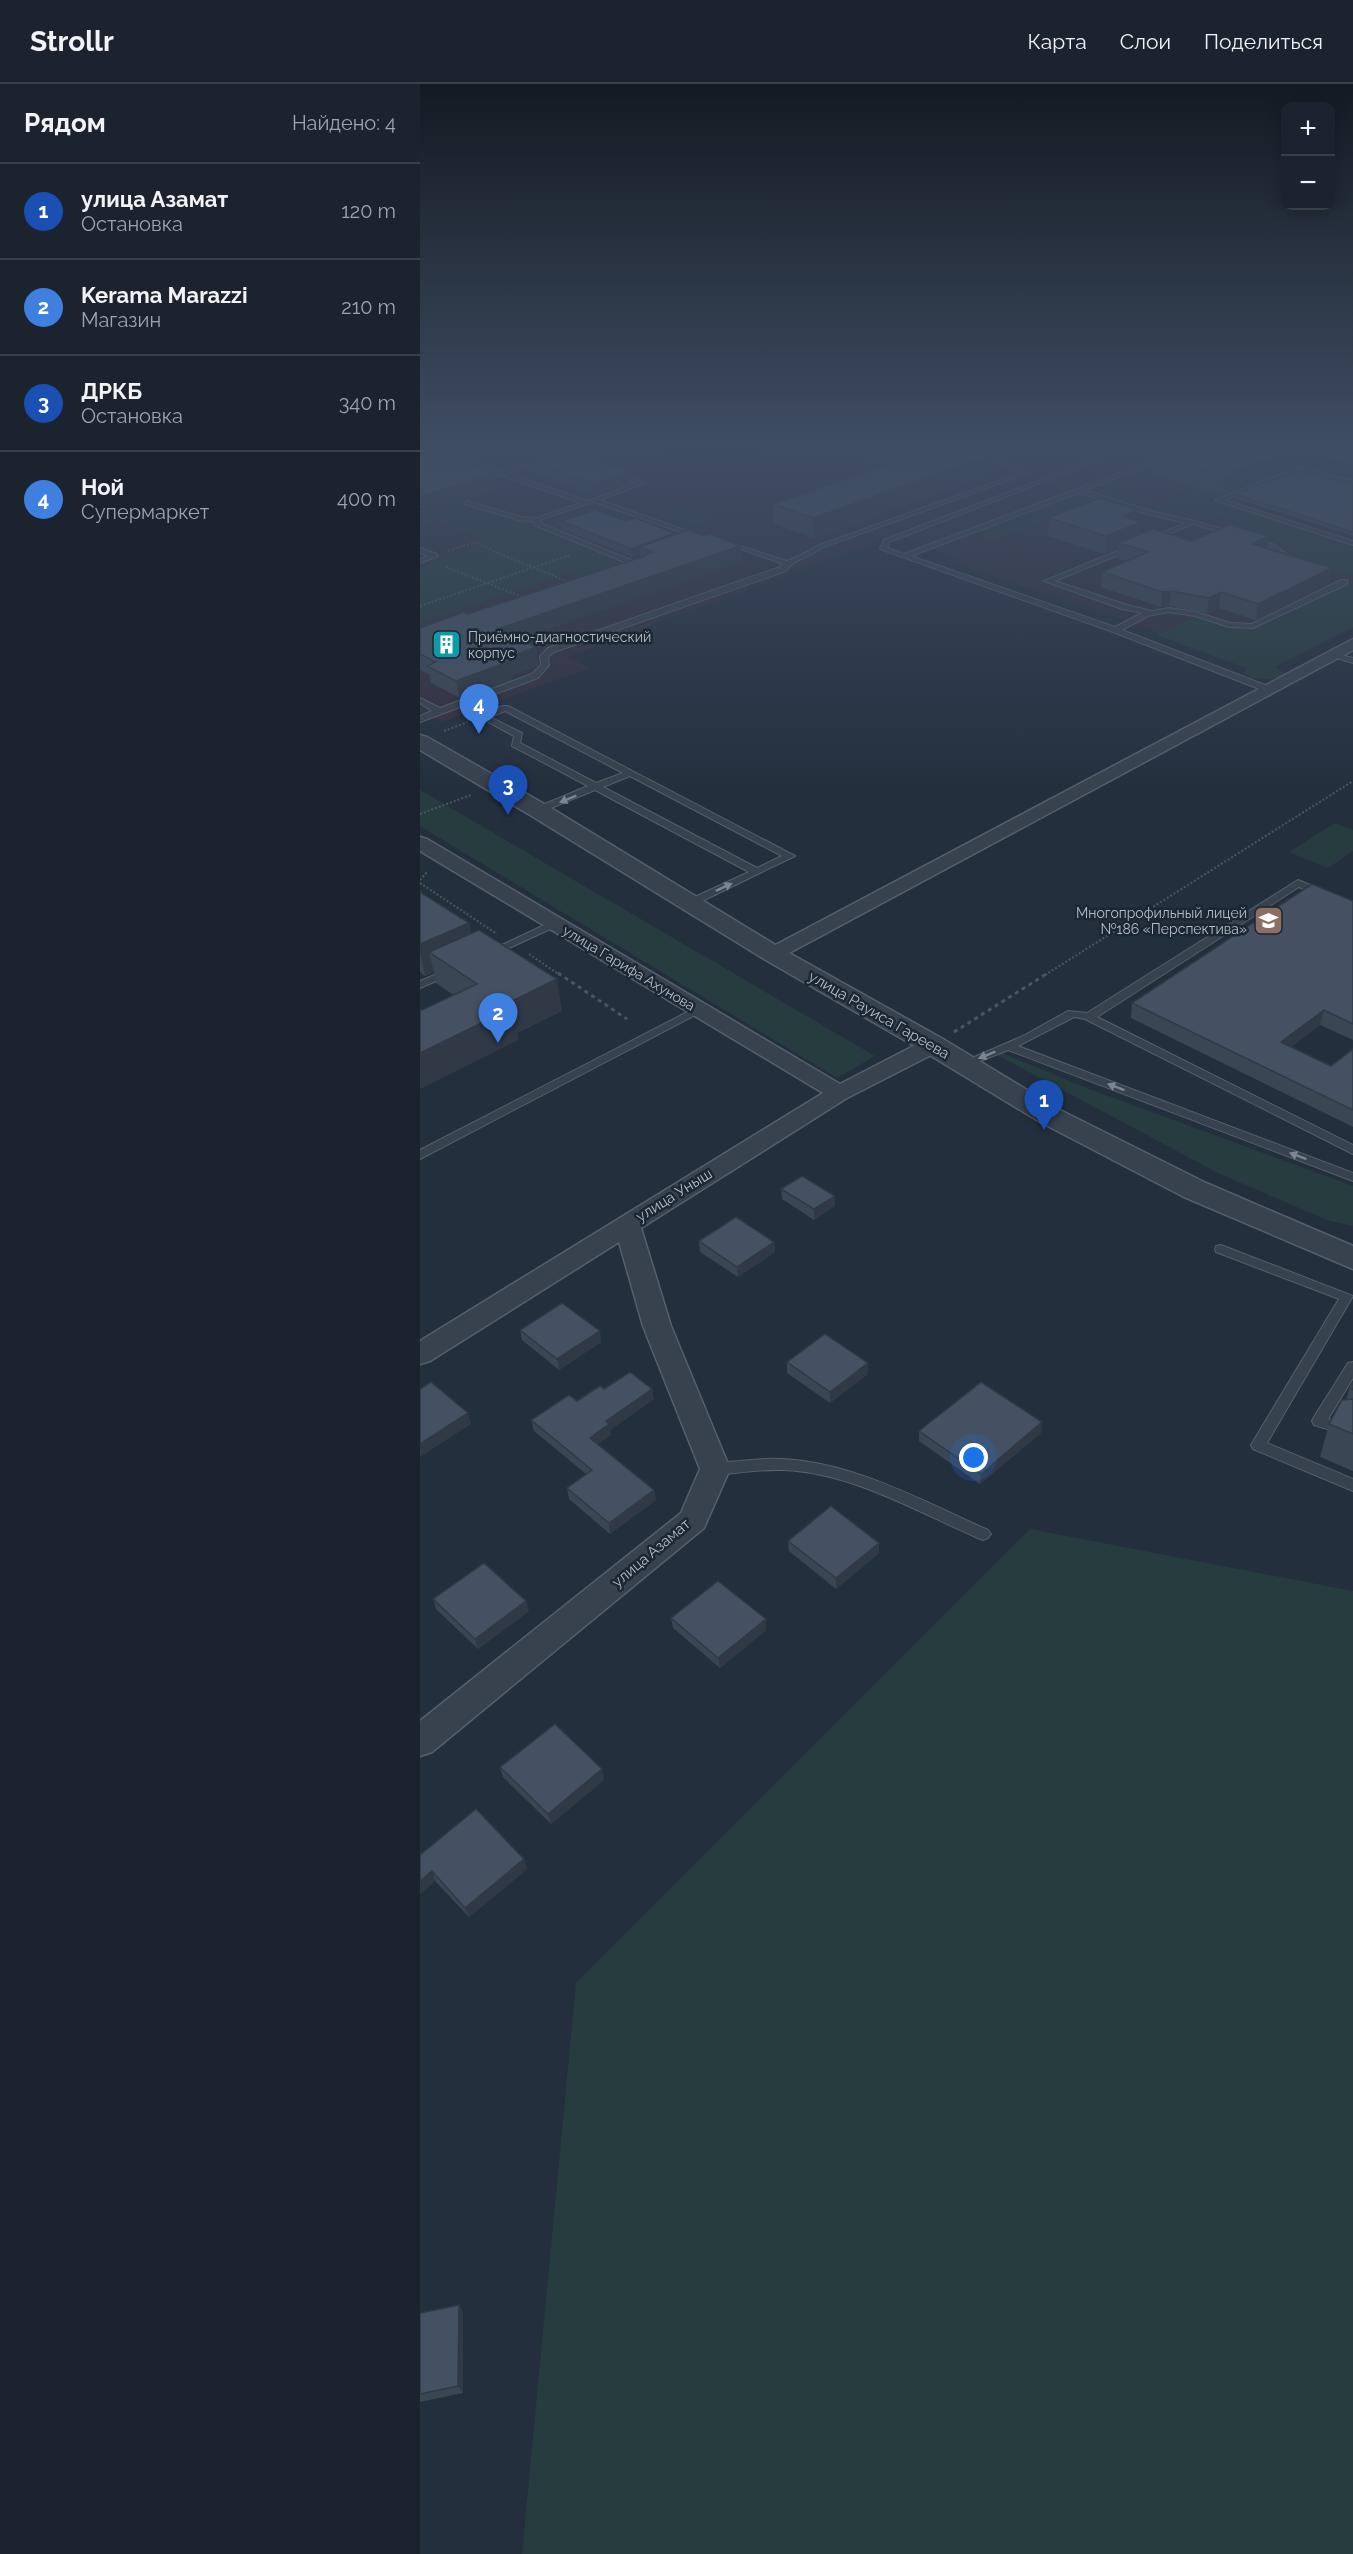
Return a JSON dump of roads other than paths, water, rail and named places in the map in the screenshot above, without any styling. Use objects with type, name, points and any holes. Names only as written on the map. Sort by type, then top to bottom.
[{"type":"street","points":[[773,954],[1353,644]]},
{"type":"street","name":"улица Рауиса Гареева","points":[[420,741],[538,810],[773,954],[933,1045],[1050,1116],[1195,1190],[1353,1258]]},
{"type":"street","name":"улица Гарифа Ахунова","points":[[420,843],[839,1093]]},
{"type":"street","name":"улица Уныш","points":[[420,1354],[839,1093],[933,1045]]},
{"type":"street","points":[[627,1224],[657,1326],[715,1469]]},
{"type":"street","name":"улица Азамат","points":[[420,1741],[693,1520],[715,1469]]},
{"type":"lane","points":[[627,560],[632,562]]},
{"type":"lane","points":[[622,565],[636,560]]},
{"type":"lane","points":[[780,560],[787,563]]},
{"type":"lane","points":[[420,719],[535,675],[546,665],[544,656],[551,650],[783,568],[794,560]]},
{"type":"lane","points":[[916,560],[1116,630],[1270,690]]},
{"type":"lane","points":[[1098,560],[1047,581],[1125,607],[1152,613],[1180,611],[1229,625],[1253,626],[1348,581]]},
{"type":"lane","points":[[1286,560],[1290,564],[1301,567]]},
{"type":"lane","points":[[1333,578],[1348,581]]},
{"type":"lane","points":[[1116,630],[1152,613]]},
{"type":"lane","points":[[1334,654],[1353,661]]},
{"type":"lane","points":[[420,700],[439,711]]},
{"type":"lane","points":[[690,903],[757,872],[790,856],[505,708],[483,717],[519,735],[515,744],[757,872]]},
{"type":"lane","points":[[538,810],[630,773]]},
{"type":"lane","points":[[1089,1017],[1298,883],[1353,906]]},
{"type":"lane","points":[[481,957],[555,923]]},
{"type":"lane","points":[[420,985],[461,967]]},
{"type":"lane","points":[[420,1155],[699,1009]]},
{"type":"lane","points":[[964,1064],[1010,1046],[1072,1013],[1089,1017],[1353,1150]]},
{"type":"lane","points":[[1010,1046],[1353,1177]]},
{"type":"lane","points":[[1221,1249],[1350,1298],[1258,1445],[1353,1485]]},
{"type":"lane","points":[[1337,1427],[1319,1421],[1353,1367]]},
{"type":"lane","points":[[715,1469],[792,1465],[841,1476],[983,1534]]},
{"type":"place","name":"Приёмно-диагностический корпус","points":[[447,645]]},
{"type":"place","name":"Ной","points":[[479,734]]},
{"type":"place","name":"ДРКБ","points":[[508,815]]},
{"type":"place","name":"Многопрофильный лицей №186 «Перспектива»","points":[[1268,921]]},
{"type":"place","name":"Kerama Marazzi","points":[[498,1043]]},
{"type":"place","name":"улица Азамат","points":[[1044,1130]]}]
